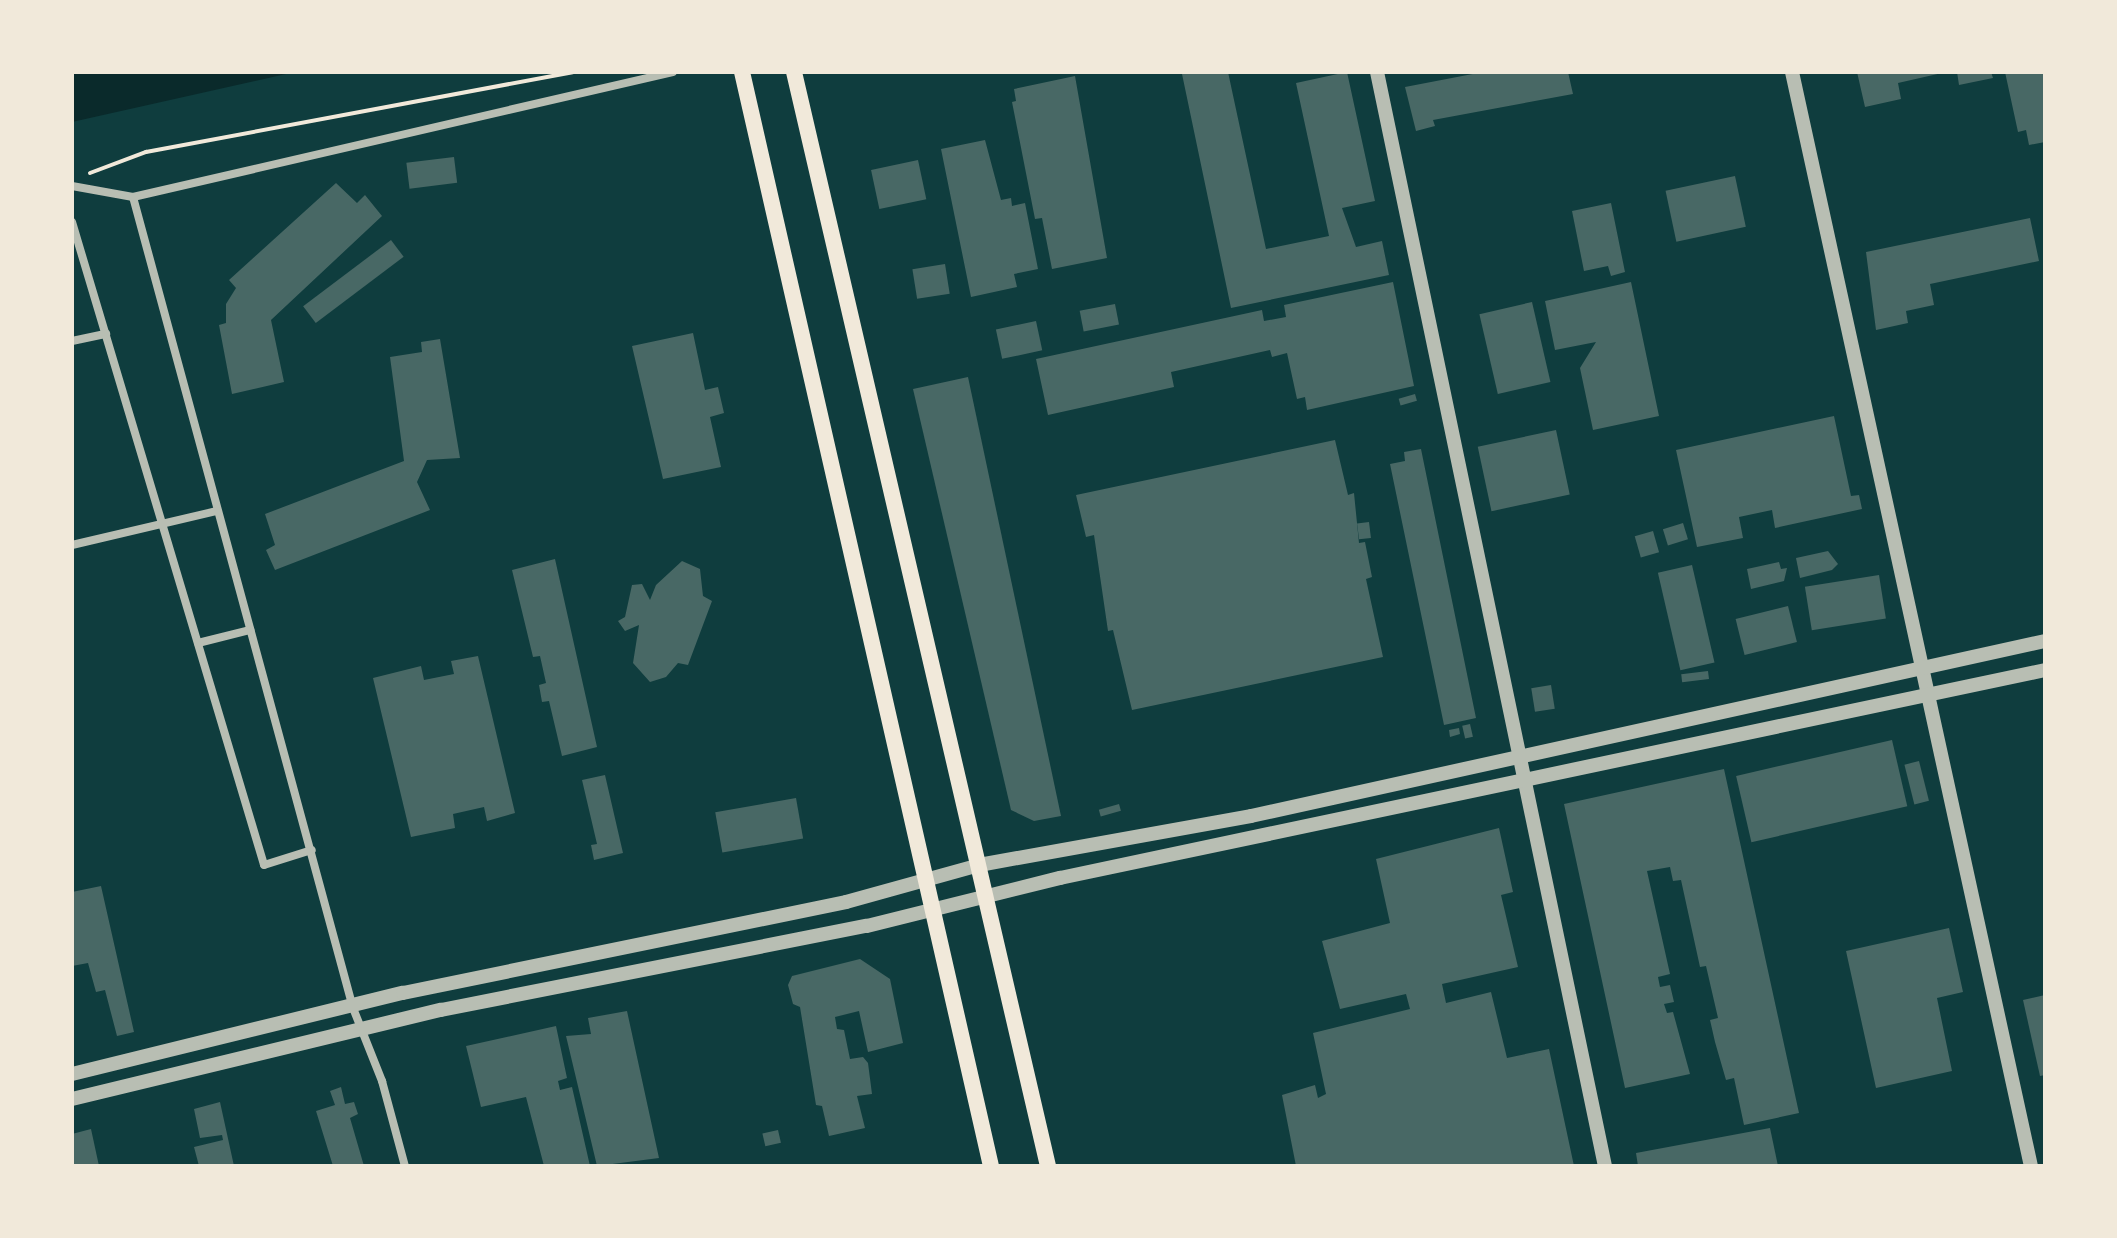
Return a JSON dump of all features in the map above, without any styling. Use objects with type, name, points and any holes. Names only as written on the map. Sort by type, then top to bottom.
[{"type":"main road","points":[[742,72],[991,1166]]},
{"type":"main road","points":[[794,72],[1048,1166]]},
{"type":"street","points":[[72,186],[133,197],[673,72]]},
{"type":"street","points":[[1377,72],[1605,1166]]},
{"type":"street","points":[[1792,72],[1919,670],[2031,1166]]},
{"type":"street","points":[[133,197],[353,1008],[382,1081],[405,1166]]},
{"type":"street","points":[[72,222],[264,865],[312,850]]},
{"type":"street","points":[[72,341],[106,334]]},
{"type":"street","points":[[72,545],[217,511]]},
{"type":"street","points":[[198,643],[250,630]]},
{"type":"street","points":[[72,1074],[926,880],[979,865],[1251,816],[1521,754],[2045,641]]},
{"type":"street","points":[[72,1099],[441,1010],[932,911],[1060,878],[2045,670]]},
{"type":"path","points":[[87,174],[146,152],[573,72]]},
{"type":"water","points":[[72,72],[295,72],[72,122]]},
{"type":"building","points":[[1228,72],[1266,249],[1329,236],[1296,83],[1347,72],[1375,201],[1342,208],[1356,247],[1382,241],[1389,275],[1231,308],[1182,74]]},
{"type":"building","points":[[1483,72],[1568,72],[1573,94],[1433,120],[1435,126],[1416,131],[1405,87]]},
{"type":"building","points":[[1857,72],[1942,73],[1898,83],[1901,99],[1865,107]]},
{"type":"building","points":[[1957,72],[1991,72],[1993,78],[1959,85]]},
{"type":"building","points":[[2005,72],[2045,72],[2045,142],[2029,145],[2026,130],[2018,132]]},
{"type":"building","points":[[1075,76],[1107,258],[1052,269],[1042,218],[1035,219],[1012,102],[1016,101],[1014,89]]},
{"type":"building","points":[[985,140],[1001,200],[1011,198],[1012,206],[1025,203],[1038,269],[1014,274],[1017,287],[971,297],[941,149]]},
{"type":"building","points":[[454,157],[457,183],[410,189],[406,163]]},
{"type":"building","points":[[918,160],[926,199],[879,209],[871,170]]},
{"type":"building","points":[[1735,176],[1746,227],[1676,242],[1666,191]]},
{"type":"building","points":[[336,183],[357,203],[365,195],[382,216],[271,320],[284,382],[232,394],[219,325],[226,323],[226,304],[236,288],[229,280]]},
{"type":"building","points":[[1611,203],[1625,272],[1611,276],[1608,266],[1584,271],[1572,211]]},
{"type":"building","points":[[2030,218],[2039,261],[1930,284],[1934,305],[1906,311],[1908,323],[1876,330],[1866,252]]},
{"type":"building","points":[[391,240],[404,257],[316,323],[303,306]]},
{"type":"building","points":[[945,264],[950,294],[917,299],[912,269]]},
{"type":"building","points":[[1393,282],[1414,386],[1307,410],[1305,397],[1297,399],[1287,353],[1272,357],[1270,350],[1171,372],[1174,387],[1048,415],[1036,359],[1262,310],[1264,321],[1286,317],[1284,305]]},
{"type":"building","points":[[1631,282],[1659,416],[1593,430],[1580,368],[1596,342],[1555,350],[1545,301]]},
{"type":"building","points":[[1532,302],[1550,382],[1498,394],[1479,314]]},
{"type":"building","points":[[1115,304],[1119,325],[1084,331],[1080,311]]},
{"type":"building","points":[[1036,321],[1042,350],[1002,359],[996,330]]},
{"type":"building","points":[[693,333],[705,390],[718,387],[724,413],[710,417],[721,467],[663,479],[632,346]]},
{"type":"building","points":[[440,339],[460,458],[427,460],[417,482],[430,510],[275,570],[266,550],[275,545],[265,514],[404,461],[390,357],[422,352],[421,342]]},
{"type":"building","points":[[968,377],[1061,816],[1034,821],[1011,810],[913,389]]},
{"type":"building","points":[[1415,394],[1417,401],[1401,405],[1399,399]]},
{"type":"building","points":[[1834,416],[1851,496],[1859,495],[1862,509],[1775,528],[1772,510],[1739,517],[1743,538],[1697,547],[1676,450]]},
{"type":"building","points":[[1556,430],[1570,495],[1491,511],[1478,447]]},
{"type":"building","points":[[1335,440],[1348,495],[1354,493],[1359,543],[1365,542],[1372,577],[1366,579],[1383,657],[1132,710],[1113,630],[1108,631],[1094,535],[1086,537],[1076,495]]},
{"type":"building","points":[[1421,449],[1476,718],[1444,725],[1390,464],[1405,461],[1404,452]]},
{"type":"building","points":[[1369,522],[1371,538],[1359,539],[1357,523]]},
{"type":"building","points":[[1683,523],[1688,539],[1668,545],[1663,529]]},
{"type":"building","points":[[1653,531],[1659,552],[1641,557],[1635,536]]},
{"type":"building","points":[[1828,551],[1838,564],[1832,570],[1800,578],[1796,558]]},
{"type":"building","points":[[555,559],[597,747],[562,756],[549,701],[542,702],[539,685],[546,683],[540,656],[533,657],[512,570]]},
{"type":"building","points":[[682,561],[700,569],[703,596],[712,601],[688,665],[678,663],[666,677],[650,682],[633,663],[639,625],[625,631],[618,621],[625,617],[632,585],[642,584],[650,600],[656,585]]},
{"type":"building","points":[[1779,562],[1781,569],[1787,568],[1784,581],[1751,589],[1747,569]]},
{"type":"building","points":[[1692,565],[1714,662],[1680,670],[1658,573]]},
{"type":"building","points":[[1879,575],[1886,618],[1812,630],[1805,587]]},
{"type":"building","points":[[1788,606],[1797,642],[1745,655],[1736,619]]},
{"type":"building","points":[[478,656],[515,813],[487,821],[484,807],[453,814],[455,828],[411,837],[373,678],[421,666],[424,680],[454,674],[451,661]]},
{"type":"building","points":[[1708,671],[1709,679],[1682,682],[1681,674]]},
{"type":"building","points":[[1551,685],[1555,709],[1535,712],[1531,688]]},
{"type":"building","points":[[1470,724],[1473,737],[1465,738],[1462,726]]},
{"type":"building","points":[[1459,728],[1460,734],[1450,737],[1449,730]]},
{"type":"building","points":[[1892,740],[1907,806],[1751,842],[1736,776]]},
{"type":"building","points":[[1919,761],[1929,801],[1914,804],[1904,765]]},
{"type":"building","points":[[1724,769],[1799,1113],[1744,1125],[1734,1078],[1726,1080],[1715,1042],[1710,1020],[1718,1018],[1706,966],[1700,967],[1681,880],[1673,881],[1670,867],[1647,871],[1670,974],[1658,977],[1660,987],[1670,985],[1674,1002],[1664,1004],[1667,1013],[1673,1012],[1690,1074],[1625,1088],[1564,804]]},
{"type":"building","points":[[605,775],[623,853],[594,860],[591,845],[597,844],[582,780]]},
{"type":"building","points":[[796,798],[803,838],[722,853],[715,812]]},
{"type":"building","points":[[1119,804],[1121,811],[1101,817],[1099,810]]},
{"type":"building","points":[[1499,828],[1513,892],[1501,895],[1518,967],[1442,984],[1446,1003],[1491,992],[1507,1058],[1549,1049],[1574,1166],[1296,1166],[1282,1095],[1315,1085],[1318,1098],[1326,1094],[1313,1033],[1410,1009],[1406,994],[1340,1009],[1322,941],[1390,923],[1376,859]]},
{"type":"building","points":[[101,886],[134,1032],[117,1036],[105,990],[96,992],[88,963],[72,966],[72,892]]},
{"type":"building","points":[[1949,928],[1963,992],[1937,998],[1952,1071],[1876,1088],[1846,951]]},
{"type":"building","points":[[860,959],[890,979],[903,1043],[868,1052],[859,1011],[835,1017],[837,1029],[844,1030],[850,1059],[863,1057],[868,1063],[872,1094],[857,1096],[865,1128],[829,1136],[822,1106],[816,1105],[800,1007],[793,1004],[788,985],[792,976]]},
{"type":"building","points":[[2045,995],[2045,1075],[2040,1076],[2023,1000]]},
{"type":"building","points":[[627,1011],[659,1158],[597,1166],[566,1036],[591,1034],[588,1018]]},
{"type":"building","points":[[556,1026],[567,1078],[558,1081],[560,1090],[572,1087],[590,1166],[544,1166],[526,1097],[481,1107],[466,1046]]},
{"type":"building","points":[[341,1087],[345,1104],[354,1102],[358,1114],[350,1118],[364,1166],[333,1166],[316,1111],[335,1105],[330,1091]]},
{"type":"building","points":[[220,1102],[234,1166],[199,1166],[194,1147],[223,1140],[222,1135],[200,1138],[194,1109]]},
{"type":"building","points":[[1770,1128],[1778,1166],[1638,1166],[1636,1153]]},
{"type":"building","points":[[91,1129],[99,1166],[72,1166],[72,1134]]},
{"type":"building","points":[[778,1130],[781,1143],[765,1146],[762,1134]]}]
